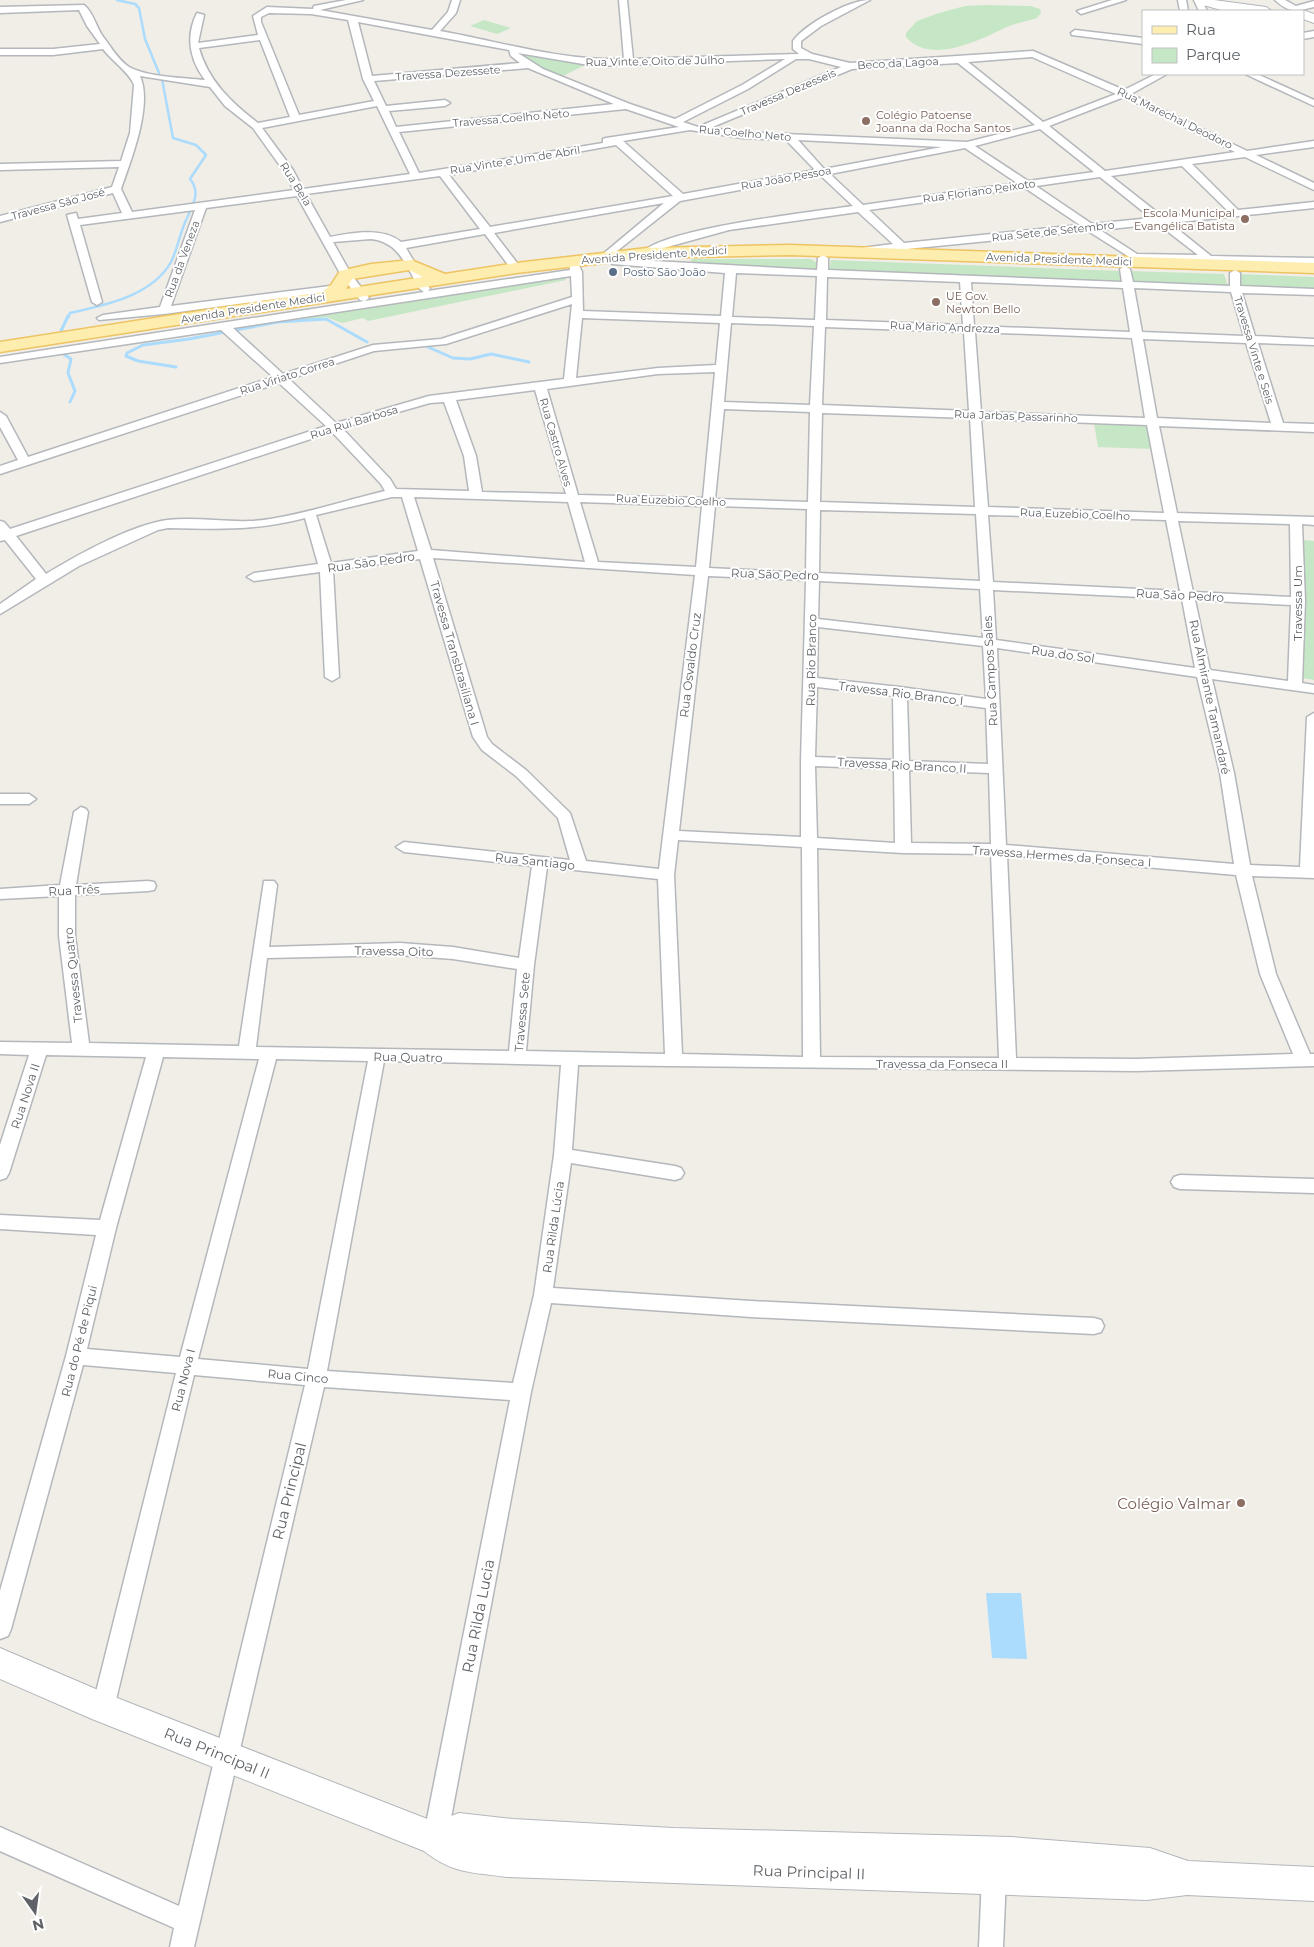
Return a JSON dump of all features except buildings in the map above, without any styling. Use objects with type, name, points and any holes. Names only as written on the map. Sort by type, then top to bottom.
[{"type":"main road","name":"Avenida Presidente Medici","points":[[0,353],[423,285],[575,266],[611,259],[648,256],[852,252],[1132,268],[1235,281],[1262,270],[1314,268]]},
{"type":"main road","name":"Avenida Presidente Medici","points":[[789,253],[822,266],[1132,268],[1211,261],[1262,270],[1314,276]]},
{"type":"main road","points":[[337,286],[371,269],[411,266],[443,279]]},
{"type":"main road","name":"Avenida Presidente Medici","points":[[423,285],[443,279],[516,268],[575,266]]},
{"type":"main road","name":"Avenida Presidente Medici","points":[[0,347],[337,286],[362,295]]},
{"type":"street","points":[[312,0],[315,9],[359,0]]},
{"type":"street","points":[[435,32],[452,13],[456,0]]},
{"type":"street","points":[[623,0],[629,62]]},
{"type":"street","points":[[809,56],[797,49],[796,45],[800,36],[866,0]]},
{"type":"street","points":[[1080,10],[1122,0]]},
{"type":"street","points":[[1199,0],[1225,8],[1252,10]]},
{"type":"street","points":[[1279,0],[1297,10]]},
{"type":"street","points":[[1304,14],[1314,4]]},
{"type":"street","points":[[0,10],[83,6],[91,26],[124,68],[136,77],[140,95],[135,133],[116,189],[128,215]]},
{"type":"street","name":"Rua Vinte e Oito de Julho","points":[[262,37],[257,22],[257,16],[261,11],[315,9],[353,19],[479,45],[502,47]]},
{"type":"street","name":"Rua Bela","points":[[200,15],[194,32],[194,46],[198,60],[211,84],[228,104],[256,126],[302,193],[328,240],[337,286],[362,295]]},
{"type":"street","points":[[353,19],[368,79],[415,175]]},
{"type":"street","name":"Rua Vinte e Oito de Julho","points":[[353,19],[435,32],[572,61],[629,62],[809,56]]},
{"type":"street","points":[[1075,33],[1142,41]]},
{"type":"street","points":[[194,46],[262,37],[295,118]]},
{"type":"street","points":[[0,52],[46,52],[106,46]]},
{"type":"street","name":"Rua Coelho Neto","points":[[513,50],[514,54],[528,66],[627,106],[693,129],[789,137],[967,145]]},
{"type":"street","name":"Beco da Lagoa","points":[[809,56],[850,66],[1033,54]]},
{"type":"street","name":"Rua Marechal Deodoro","points":[[1033,54],[1124,94],[1314,187]]},
{"type":"street","points":[[674,123],[745,87],[793,57]]},
{"type":"street","points":[[960,60],[1211,261],[1314,261]]},
{"type":"street","name":"Travessa Dezessete","points":[[368,79],[528,66]]},
{"type":"street","name":"Travessa Dezesseis","points":[[693,129],[850,66]]},
{"type":"street","points":[[124,68],[145,75],[211,84]]},
{"type":"street","name":"Rua João Pessoa","points":[[398,246],[967,145],[1041,126],[1124,94],[1161,75]]},
{"type":"street","points":[[1252,75],[1314,103]]},
{"type":"street","points":[[256,126],[295,118],[382,106],[445,104]]},
{"type":"street","name":"Travessa Coelho Neto","points":[[394,130],[627,106]]},
{"type":"street","name":"Rua Vinte e Um de Abril","points":[[200,207],[608,145],[617,141],[693,129]]},
{"type":"street","points":[[789,137],[822,172],[902,247]]},
{"type":"street","points":[[611,259],[647,223],[679,196],[617,141]]},
{"type":"street","name":"Rua Floriano Peixoto","points":[[648,256],[656,247],[728,227],[1314,144]]},
{"type":"street","points":[[967,145],[1093,227],[1132,268]]},
{"type":"street","points":[[1184,162],[1236,213]]},
{"type":"street","points":[[0,167],[123,164]]},
{"type":"street","points":[[441,171],[516,268]]},
{"type":"street","name":"Travessa São José","points":[[0,219],[116,189]]},
{"type":"street","points":[[68,201],[76,223],[97,302]]},
{"type":"street","points":[[630,205],[647,223]]},
{"type":"street","name":"Rua Sete de Setembro","points":[[852,252],[1314,205]]},
{"type":"street","points":[[76,223],[200,207]]},
{"type":"street","name":"Rua da Veneza","points":[[164,311],[200,207]]},
{"type":"street","points":[[328,240],[376,237],[394,242],[423,285]]},
{"type":"street","name":"Avenida Presidente Medici","points":[[611,259],[731,270],[822,266],[965,279],[1132,268]]},
{"type":"street","points":[[0,360],[575,266],[577,299],[570,382]]},
{"type":"street","name":"Rua Rio Branco","points":[[812,1063],[808,760],[816,409],[822,266]]},
{"type":"street","name":"Rua Almirante Tamandaré","points":[[1132,268],[1136,335],[1152,422],[1173,517],[1202,672],[1227,773],[1243,870],[1268,974],[1309,1060]]},
{"type":"street","name":"Rua Osvaldo Cruz","points":[[674,1061],[666,874],[669,836],[702,571],[731,270]]},
{"type":"street","name":"Rua Campos Sales","points":[[965,279],[983,511],[991,704],[996,769],[1001,958],[1008,1064]]},
{"type":"street","name":"Avenida Presidente Medici","points":[[1235,281],[1314,292]]},
{"type":"street","name":"Travessa Vinte e Seis","points":[[1235,281],[1250,340],[1278,427]]},
{"type":"street","points":[[164,311],[337,286]]},
{"type":"street","name":"Rua Viriato Correa","points":[[0,470],[373,348],[442,342],[577,299]]},
{"type":"street","name":"Avenida Presidente Medici","points":[[103,318],[164,311]]},
{"type":"street","name":"Rua Mario Andrezza","points":[[576,314],[1314,342]]},
{"type":"street","points":[[223,325],[334,427],[386,482],[392,493]]},
{"type":"street","name":"Rua Rui Barbosa","points":[[3,532],[334,427],[429,400],[658,371],[721,368]]},
{"type":"street","name":"Rua Castro Alves","points":[[540,386],[593,566]]},
{"type":"street","points":[[449,398],[470,456],[476,494]]},
{"type":"street","name":"Rua Jarbas Passarinho","points":[[718,405],[1314,428]]},
{"type":"street","points":[[0,416],[25,462]]},
{"type":"street","name":"Rua Euzebio Coelho","points":[[0,610],[43,579],[154,527],[168,524],[240,526],[310,515],[392,493],[708,501],[814,506],[1314,521]]},
{"type":"street","name":"Travessa Transbrasiliana I","points":[[407,493],[480,737],[487,747],[522,773],[565,816],[580,866]]},
{"type":"street","points":[[310,515],[326,568],[332,677]]},
{"type":"street","name":"Travessa Um","points":[[1295,686],[1298,601],[1296,520]]},
{"type":"street","points":[[3,532],[43,579]]},
{"type":"street","name":"Rua São Pedro","points":[[254,578],[426,554],[593,566],[813,575],[1298,601]]},
{"type":"street","name":"Rua do Sol","points":[[812,622],[1202,672],[1314,689]]},
{"type":"street","name":"Travessa Rio Branco I","points":[[811,682],[900,691],[991,704]]},
{"type":"street","points":[[900,691],[903,848]]},
{"type":"street","points":[[1310,873],[1314,717]]},
{"type":"street","name":"Travessa Rio Branco II","points":[[808,760],[901,766],[996,769]]},
{"type":"street","points":[[0,799],[29,799]]},
{"type":"street","name":"Travessa Quatro","points":[[81,812],[67,891],[67,936],[81,1049]]},
{"type":"street","name":"Travessa Hermes da Fonseca I","points":[[669,836],[903,848],[999,850],[1243,870],[1310,873]]},
{"type":"street","name":"Rua Santiago","points":[[404,847],[666,874]]},
{"type":"street","name":"Travessa Sete","points":[[517,1059],[526,965],[540,861]]},
{"type":"street","points":[[246,1052],[269,885]]},
{"type":"street","name":"Rua Três","points":[[0,894],[148,886]]},
{"type":"street","name":"Travessa Oito","points":[[260,953],[400,949],[452,953],[526,965]]},
{"type":"street","name":"Rua Quatro","points":[[0,1048],[570,1060]]},
{"type":"street","name":"Rua Nova II","points":[[0,1173],[40,1048]]},
{"type":"street","name":"Rua do Pé de Piqui","points":[[0,1629],[76,1356],[107,1228],[156,1052]]},
{"type":"street","name":"Rua Nova I","points":[[103,1708],[187,1366],[269,1054]]},
{"type":"street","name":"Rua Principal","points":[[182,1947],[225,1757],[316,1378],[377,1056]]},
{"type":"street","name":"Travessa da Fonseca II","points":[[570,1060],[1136,1064],[1309,1060]]},
{"type":"street","name":"Rua Rilda Lúcia","points":[[521,1392],[543,1295],[564,1155],[570,1060]]},
{"type":"street","points":[[564,1155],[675,1173]]},
{"type":"street","points":[[1180,1182],[1314,1186]]},
{"type":"street","points":[[0,1222],[107,1228]]},
{"type":"street","points":[[543,1295],[750,1309],[1094,1326]]},
{"type":"street","name":"Rua Cinco","points":[[76,1356],[316,1378],[521,1392]]},
{"type":"street","name":"Rua Rilda Lucia","points":[[435,1839],[521,1392]]},
{"type":"street","name":"Rua Principal II","points":[[0,1663],[103,1708],[435,1839],[452,1852],[508,1860],[836,1861],[1006,1869],[1147,1883],[1187,1878],[1314,1884]]},
{"type":"street","points":[[0,1839],[187,1922]]},
{"type":"street","points":[[992,1947],[1006,1869]]},
{"type":"green space","points":[[965,6],[1031,6],[1040,9],[1041,13],[1037,18],[1011,26],[984,38],[942,50],[916,45],[906,37],[906,33],[917,21]]},
{"type":"green space","points":[[484,20],[511,28],[497,34],[470,26]]},
{"type":"green space","points":[[520,53],[587,64],[563,76],[537,66]]},
{"type":"green space","points":[[691,259],[811,259],[817,263],[817,271],[794,271],[793,267],[693,267]]},
{"type":"green space","points":[[831,260],[1121,271],[1122,284],[829,271]]},
{"type":"green space","points":[[1129,271],[1224,274],[1228,287],[1131,283]]},
{"type":"green space","points":[[1237,274],[1314,277],[1314,289],[1240,286]]},
{"type":"green space","points":[[564,277],[566,280],[368,321],[363,318],[342,323],[326,317],[304,321],[293,319]]},
{"type":"green space","points":[[1094,423],[1149,425],[1153,449],[1098,447]]},
{"type":"green space","points":[[1304,540],[1314,541],[1314,680],[1302,678]]},
{"type":"water","points":[[986,1593],[1021,1593],[1027,1659],[992,1658]]},
{"type":"waterway","points":[[117,0],[135,4],[139,8],[145,39],[159,73]]},
{"type":"waterway","points":[[68,318],[70,313],[112,302],[140,291],[163,274],[173,257],[195,198],[195,189],[190,179],[206,155],[196,145],[173,138],[162,79]]},
{"type":"waterway","points":[[61,331],[68,316]]},
{"type":"waterway","points":[[176,367],[138,361],[126,356],[127,353],[143,345],[189,339],[278,322],[326,319],[367,342]]},
{"type":"waterway","points":[[428,347],[453,358],[470,359],[491,354],[529,362]]},
{"type":"waterway","points":[[62,353],[71,359],[68,373],[75,391],[70,402]]},
{"type":"place","name":"Colégio Patoense Joanna da Rocha Santos","points":[[866,121]]},
{"type":"place","name":"Escola Municipal Evangélica Batista","points":[[1245,219]]},
{"type":"place","name":"Posto São João","points":[[613,272]]},
{"type":"place","name":"UE Gov. Newton Bello","points":[[936,302]]},
{"type":"place","name":"Colégio Valmar","points":[[1241,1503]]}]
